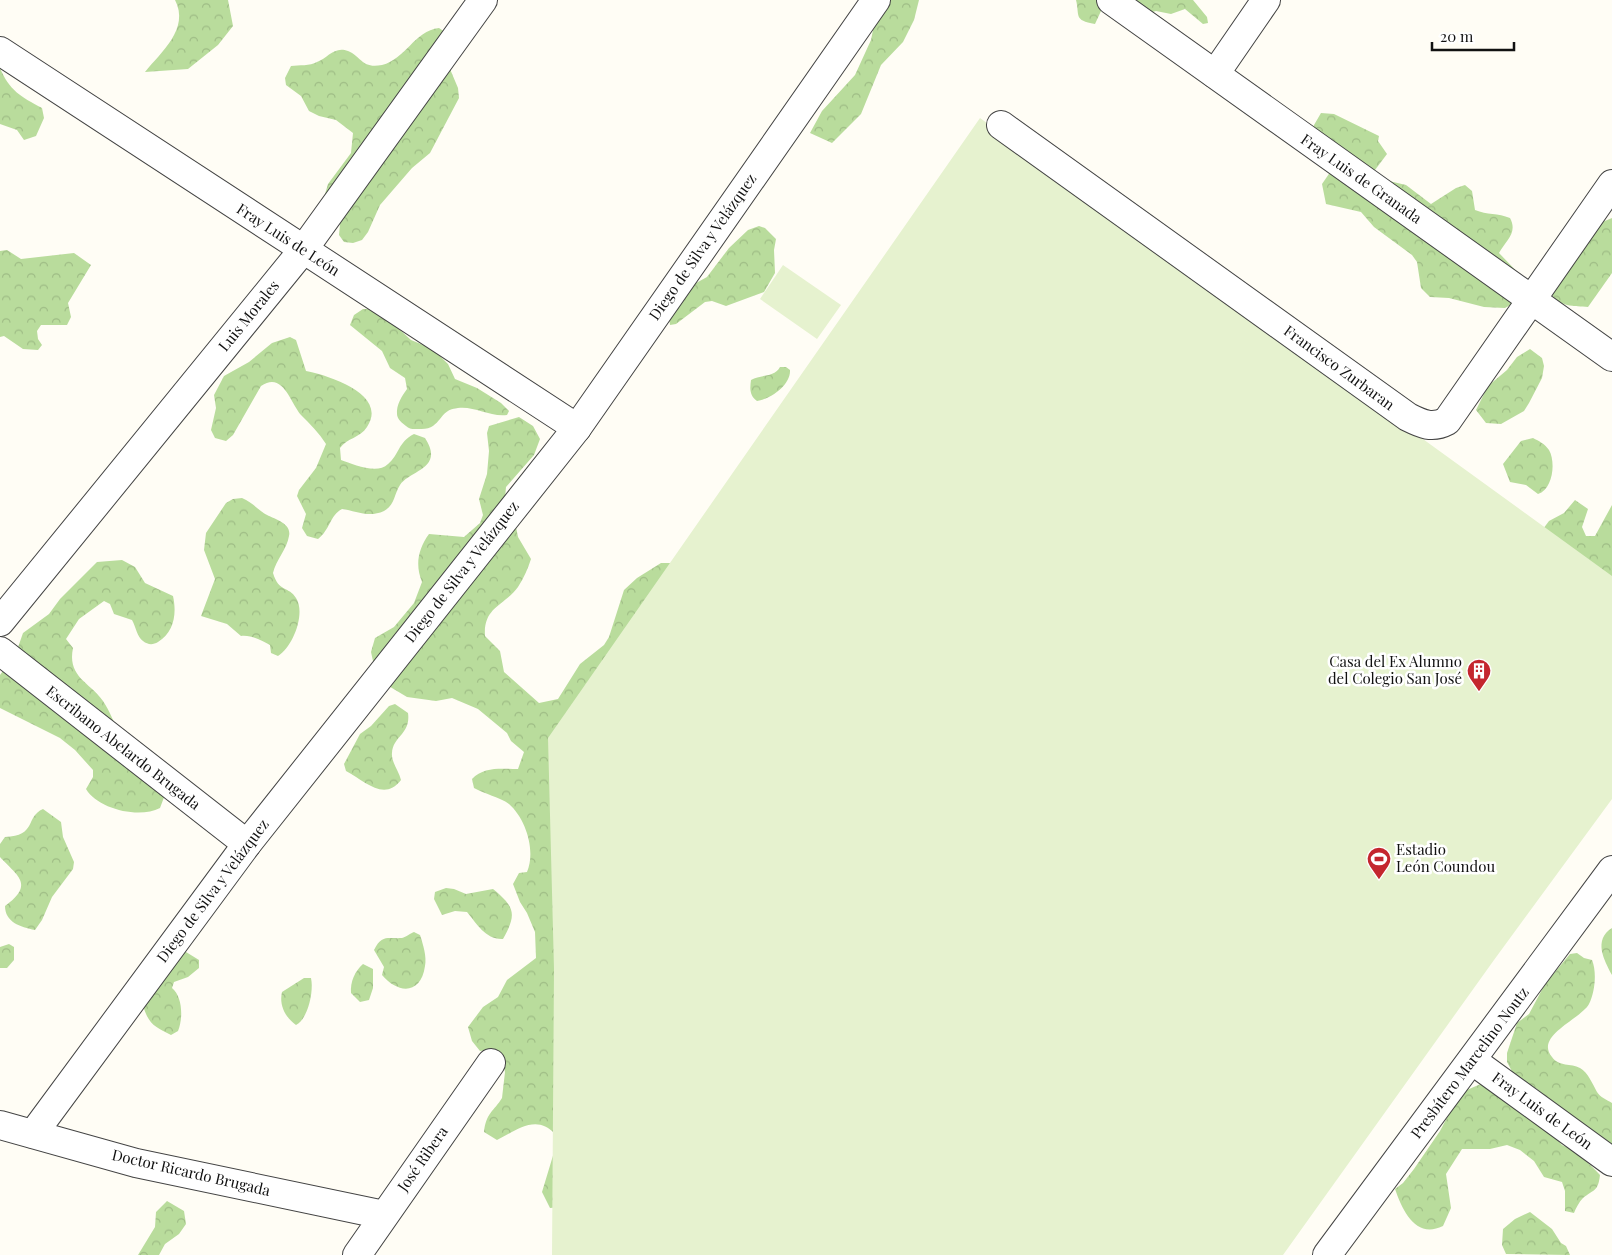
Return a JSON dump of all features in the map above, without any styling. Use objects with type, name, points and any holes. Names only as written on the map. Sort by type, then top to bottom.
[{"type":"street","name":"Luis Morales","points":[[0,622],[303,250],[483,0]]},
{"type":"street","name":"Diego de Silva y Velázquez","points":[[33,1134],[246,844],[576,428],[876,0]]},
{"type":"street","name":"Fray Luis de Granada","points":[[1111,0],[1612,357]]},
{"type":"street","points":[[1215,74],[1266,0]]},
{"type":"street","name":"Fray Luis de León","points":[[0,51],[576,428]]},
{"type":"street","name":"Francisco Zurbaran","points":[[1001,125],[1408,417],[1421,424],[1437,426],[1447,421],[1612,184]]},
{"type":"street","name":"Escribano Abelardo Brugada","points":[[0,651],[246,844]]},
{"type":"street","name":"Presbítero Marcelino Noutz","points":[[1327,1255],[1473,1061],[1612,870]]},
{"type":"street","name":"Fray Luis de León","points":[[1473,1061],[1612,1162]]},
{"type":"street","name":"José Ribera","points":[[357,1255],[491,1063]]},
{"type":"street","name":"Doctor Ricardo Brugada","points":[[0,1125],[136,1163],[384,1215]]},
{"type":"green space","points":[[175,0],[228,0],[233,26],[218,45],[188,69],[145,72],[172,39],[176,30],[179,21],[179,11]]},
{"type":"green space","points":[[891,0],[919,0],[914,20],[903,42],[881,65],[861,114],[832,143],[810,133],[822,111],[855,75],[871,40],[874,25]]},
{"type":"green space","points":[[1076,0],[1101,0],[1101,11],[1095,24],[1080,19]]},
{"type":"green space","points":[[1127,0],[1193,0],[1207,17],[1208,23],[1203,24],[1185,9],[1171,14],[1156,11],[1135,17]]},
{"type":"green space","points":[[439,28],[457,40],[450,69],[458,88],[459,98],[430,153],[412,168],[380,205],[368,232],[362,240],[353,243],[344,242],[339,235],[340,224],[322,204],[328,184],[351,153],[353,133],[336,120],[319,116],[309,111],[301,96],[286,85],[285,78],[291,66],[314,63],[339,50],[353,53],[366,64],[382,65],[398,57],[423,34]]},
{"type":"green space","points":[[0,68],[7,82],[16,92],[42,108],[44,118],[36,136],[24,140],[17,130],[0,124]]},
{"type":"green space","points":[[1321,113],[1334,114],[1379,136],[1378,141],[1387,154],[1368,176],[1406,185],[1431,204],[1456,188],[1465,185],[1472,191],[1475,210],[1510,218],[1513,228],[1512,232],[1499,253],[1525,280],[1512,304],[1505,308],[1484,307],[1449,298],[1430,297],[1421,288],[1417,262],[1412,255],[1374,227],[1361,212],[1326,204],[1322,184],[1333,168],[1312,137],[1314,125]]},
{"type":"green space","points":[[980,118],[1612,576],[1612,799],[1283,1255],[552,1255],[554,969],[548,738]]},
{"type":"green space","points":[[1612,218],[1612,273],[1588,307],[1567,305],[1558,301],[1551,293],[1600,223]]},
{"type":"green space","points":[[759,226],[765,228],[776,239],[774,250],[775,273],[764,292],[726,306],[712,301],[705,302],[676,324],[670,325],[669,317],[687,288],[707,277],[729,248],[748,230]]},
{"type":"green space","points":[[7,250],[21,259],[74,253],[91,265],[68,303],[71,317],[67,325],[41,325],[37,331],[38,339],[42,345],[38,350],[23,349],[4,336],[0,337],[0,251]]},
{"type":"green space","points":[[783,265],[841,305],[817,339],[760,299]]},
{"type":"green space","points":[[363,309],[368,309],[386,317],[411,340],[433,349],[448,364],[455,379],[477,388],[501,403],[509,411],[507,415],[458,408],[447,412],[436,423],[427,428],[411,429],[408,427],[400,421],[397,414],[398,404],[407,389],[405,378],[390,368],[382,351],[350,325],[354,315]]},
{"type":"green space","points":[[290,337],[296,340],[306,371],[327,377],[353,388],[370,405],[372,415],[367,427],[361,434],[346,442],[340,448],[341,460],[365,468],[378,469],[388,464],[405,441],[414,434],[425,438],[430,448],[431,456],[429,463],[400,485],[388,509],[373,514],[342,509],[335,515],[318,539],[307,536],[302,528],[306,514],[297,496],[299,490],[316,468],[326,444],[301,415],[285,390],[275,382],[269,382],[261,386],[233,435],[226,441],[215,438],[211,430],[216,408],[214,395],[224,376],[249,362],[272,343]]},
{"type":"green space","points":[[1530,349],[1542,358],[1544,366],[1542,378],[1529,403],[1524,411],[1501,424],[1486,423],[1476,410],[1488,386],[1507,370],[1517,357]]},
{"type":"green space","points":[[780,367],[786,367],[790,370],[784,386],[762,400],[757,401],[754,399],[750,389],[751,380],[774,373]]},
{"type":"green space","points":[[519,417],[533,426],[540,439],[534,455],[506,487],[504,509],[514,517],[518,537],[531,559],[518,587],[491,613],[485,626],[485,636],[500,651],[504,672],[539,703],[558,699],[580,664],[604,645],[609,637],[624,590],[637,578],[661,563],[681,563],[562,1207],[550,1208],[542,1192],[555,1149],[555,1134],[548,1128],[533,1124],[497,1140],[484,1132],[488,1116],[502,1098],[505,1072],[501,1055],[488,1050],[480,1051],[472,1041],[468,1027],[483,1007],[498,997],[507,980],[536,958],[535,932],[513,884],[519,873],[527,872],[530,864],[530,845],[525,827],[509,804],[474,788],[472,779],[488,770],[518,769],[524,752],[511,741],[507,733],[478,709],[452,698],[436,701],[407,697],[377,679],[371,652],[375,638],[394,627],[414,603],[422,582],[418,563],[420,551],[429,534],[464,537],[480,523],[483,515],[479,499],[487,474],[489,451],[487,433],[489,426]]},
{"type":"green space","points":[[1533,438],[1549,450],[1553,468],[1547,487],[1538,494],[1526,485],[1510,482],[1503,464],[1521,441]]},
{"type":"green space","points":[[242,498],[249,501],[265,514],[282,522],[289,532],[286,545],[273,573],[278,584],[296,598],[300,612],[293,638],[278,656],[271,653],[270,645],[252,637],[241,636],[227,624],[201,616],[215,579],[204,550],[206,533],[226,503],[233,499]]},
{"type":"green space","points":[[1575,500],[1588,509],[1582,527],[1586,536],[1595,536],[1612,505],[1612,619],[1537,537],[1549,521],[1564,513]]},
{"type":"green space","points":[[122,560],[135,567],[145,583],[173,596],[175,609],[173,622],[168,633],[156,643],[150,644],[143,641],[139,637],[132,620],[114,614],[110,604],[104,601],[79,619],[66,639],[73,648],[72,658],[76,673],[98,694],[126,742],[166,792],[160,808],[141,812],[120,810],[100,802],[86,789],[93,777],[93,770],[75,750],[60,738],[0,708],[0,675],[16,653],[23,633],[49,614],[60,599],[97,562]]},
{"type":"green space","points":[[395,704],[408,713],[407,726],[395,743],[392,753],[401,780],[395,786],[388,789],[374,788],[346,771],[344,764],[360,734],[371,726],[389,706]]},
{"type":"green space","points":[[43,809],[61,822],[63,837],[74,862],[73,869],[52,897],[42,920],[35,930],[14,923],[6,912],[5,906],[20,892],[21,886],[17,875],[0,857],[0,844],[5,837],[15,836],[26,830],[38,812]]},
{"type":"green space","points":[[446,888],[466,894],[493,889],[500,895],[512,911],[512,917],[503,939],[497,939],[487,934],[467,912],[455,911],[442,915],[434,899],[435,892]]},
{"type":"green space","points":[[1612,928],[1612,975],[1603,957],[1602,944],[1606,933]]},
{"type":"green space","points":[[414,932],[420,935],[425,955],[425,966],[419,982],[414,987],[408,989],[395,986],[382,975],[384,967],[374,950],[383,939],[402,938]]},
{"type":"green space","points":[[9,944],[14,947],[14,960],[7,968],[0,968],[0,947]]},
{"type":"green space","points":[[186,952],[199,960],[199,968],[188,977],[174,982],[172,988],[180,1002],[181,1020],[178,1031],[171,1035],[150,1021],[143,1005],[179,953]]},
{"type":"green space","points":[[1577,953],[1584,958],[1592,960],[1594,965],[1595,982],[1593,994],[1584,1010],[1554,1035],[1549,1042],[1548,1049],[1552,1057],[1558,1062],[1583,1070],[1598,1094],[1612,1103],[1612,1154],[1537,1089],[1515,1077],[1507,1062],[1507,1053],[1517,1023],[1529,1014],[1545,984],[1570,954]]},
{"type":"green space","points":[[363,964],[373,969],[373,988],[369,1000],[360,1002],[351,993],[351,985]]},
{"type":"green space","points":[[304,978],[311,978],[311,997],[304,1017],[296,1025],[284,1010],[281,997],[282,992]]},
{"type":"green space","points":[[1499,1076],[1562,1145],[1582,1158],[1600,1175],[1597,1187],[1583,1198],[1574,1213],[1565,1211],[1565,1191],[1562,1182],[1544,1177],[1534,1161],[1520,1150],[1507,1145],[1490,1149],[1462,1149],[1446,1174],[1451,1208],[1443,1226],[1425,1229],[1418,1226],[1412,1221],[1402,1206],[1395,1189],[1403,1183],[1414,1169],[1440,1131],[1460,1093]]},
{"type":"green space","points":[[167,1201],[184,1211],[186,1224],[179,1234],[165,1244],[159,1255],[138,1255],[155,1227],[156,1212]]},
{"type":"green space","points":[[1530,1212],[1552,1229],[1561,1243],[1566,1246],[1570,1255],[1506,1254],[1502,1245],[1503,1229],[1515,1219]]},
{"type":"place","name":"Casa del Ex Alumno del Colegio San José","points":[[1479,692]]},
{"type":"place","name":"Estadio León Coundou","points":[[1379,880]]}]
